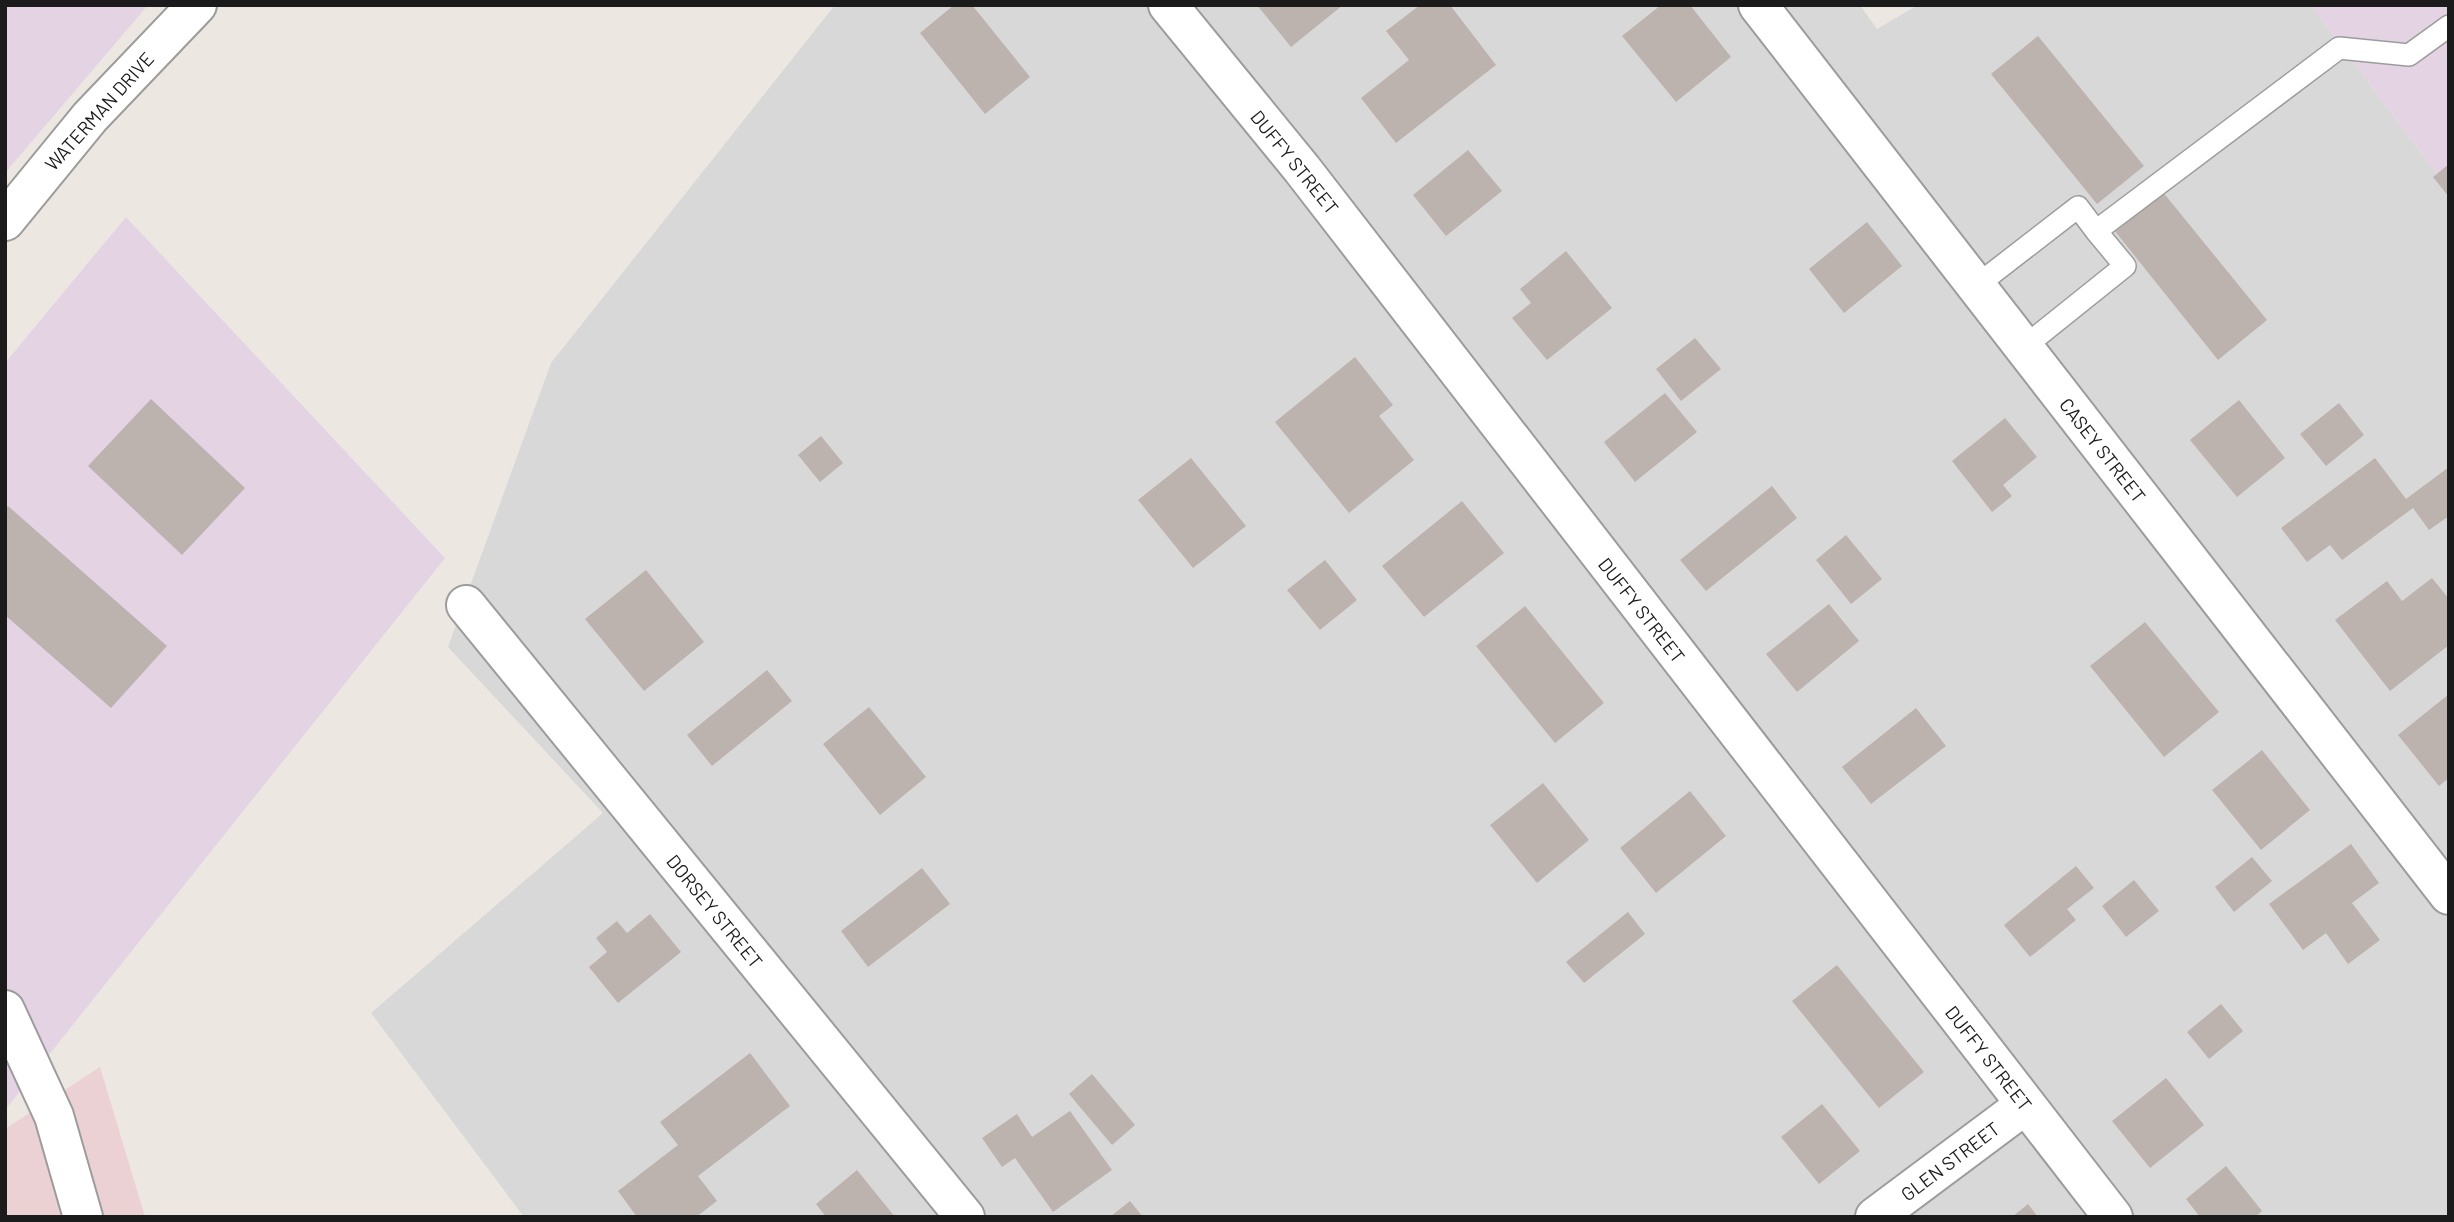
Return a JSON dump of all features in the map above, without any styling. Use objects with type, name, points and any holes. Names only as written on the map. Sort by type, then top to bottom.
[{"type":"street","name":"WATERMAN DRIVE","points":[[5,221],[90,117],[197,5]]},
{"type":"street","name":"DUFFY STREET","points":[[1168,5],[1302,169],[2113,1217]]},
{"type":"street","name":"CASEY STREET","points":[[1758,5],[2449,895]]},
{"type":"street","name":"DORSEY STREET","points":[[466,605],[965,1217]]},
{"type":"street","points":[[5,1010],[54,1116],[83,1217]]},
{"type":"street","name":"GLEN STREET","points":[[1875,1217],[2025,1105]]},
{"type":"lane","points":[[2096,231],[2339,48],[2409,55],[2449,26]]},
{"type":"lane","points":[[1976,285],[2078,206],[2125,266],[2024,348]]},
{"type":"shaded area","points":[[5,5],[148,5],[5,173]]},
{"type":"shaded area","points":[[835,5],[1860,5],[1877,29],[1918,5],[2311,5],[2449,190],[2449,1217],[524,1217],[371,1013],[603,813],[448,647],[551,363]]},
{"type":"shaded area","points":[[2311,5],[2449,5],[2449,190]]},
{"type":"shaded area","points":[[126,217],[445,558],[5,1110],[5,363]]},
{"type":"shaded area","points":[[100,1067],[145,1217],[5,1217],[5,1129]]},
{"type":"building","points":[[954,5],[972,5],[1030,77],[985,114],[920,33]]},
{"type":"building","points":[[1257,5],[1343,5],[1291,47]]},
{"type":"building","points":[[1420,5],[1450,5],[1496,65],[1396,143],[1361,98],[1409,60],[1386,31]]},
{"type":"building","points":[[1661,5],[1690,5],[1731,57],[1676,102],[1622,36]]},
{"type":"building","points":[[2038,36],[2144,166],[2097,204],[1991,74]]},
{"type":"building","points":[[1468,150],[1502,191],[1446,236],[1413,195]]},
{"type":"building","points":[[2449,164],[2449,197],[2433,177]]},
{"type":"building","points":[[2162,191],[2267,320],[2218,360],[2114,230]]},
{"type":"building","points":[[1867,222],[1902,266],[1844,313],[1809,269]]},
{"type":"building","points":[[1566,251],[1612,308],[1547,360],[1512,318],[1531,303],[1520,289]]},
{"type":"building","points":[[1695,338],[1721,369],[1681,401],[1656,369]]},
{"type":"building","points":[[1355,357],[1393,405],[1379,416],[1414,460],[1349,513],[1275,422]]},
{"type":"building","points":[[1665,393],[1697,432],[1635,482],[1604,442]]},
{"type":"building","points":[[151,399],[245,488],[182,555],[88,466]]},
{"type":"building","points":[[2239,400],[2285,458],[2237,497],[2190,440]]},
{"type":"building","points":[[2339,403],[2364,435],[2326,466],[2300,434]]},
{"type":"building","points":[[2005,418],[2037,457],[2003,485],[2012,496],[1992,512],[1952,461]]},
{"type":"building","points":[[821,436],[843,463],[820,482],[798,455]]},
{"type":"building","points":[[1191,458],[1246,526],[1193,568],[1138,500]]},
{"type":"building","points":[[2375,458],[2406,499],[2449,467],[2449,516],[2429,530],[2413,508],[2342,560],[2330,545],[2307,562],[2281,528]]},
{"type":"building","points":[[1772,486],[1797,518],[1706,591],[1680,560]]},
{"type":"building","points":[[1462,501],[1504,553],[1424,617],[1382,566]]},
{"type":"building","points":[[8,506],[167,646],[111,708],[5,615],[5,509]]},
{"type":"building","points":[[1846,535],[1882,579],[1851,604],[1816,560]]},
{"type":"building","points":[[1325,560],[1357,600],[1320,630],[1287,590]]},
{"type":"building","points":[[646,570],[704,642],[644,691],[585,619]]},
{"type":"building","points":[[2432,578],[2449,599],[2449,645],[2390,691],[2335,620],[2387,581],[2402,601]]},
{"type":"building","points":[[1829,604],[1859,641],[1797,692],[1766,654]]},
{"type":"building","points":[[1525,606],[1604,703],[1555,743],[1476,646]]},
{"type":"building","points":[[2145,622],[2219,712],[2164,757],[2090,666]]},
{"type":"building","points":[[767,670],[792,701],[712,766],[687,735]]},
{"type":"building","points":[[2449,694],[2449,778],[2439,786],[2398,735]]},
{"type":"building","points":[[869,707],[926,777],[880,815],[823,744]]},
{"type":"building","points":[[1916,708],[1946,746],[1871,804],[1842,767]]},
{"type":"building","points":[[2262,750],[2310,810],[2261,850],[2212,790]]},
{"type":"building","points":[[1543,783],[1589,840],[1537,883],[1490,825]]},
{"type":"building","points":[[1690,791],[1726,836],[1656,893],[1620,848]]},
{"type":"building","points":[[2351,844],[2379,883],[2352,903],[2380,940],[2348,964],[2326,933],[2303,950],[2269,904]]},
{"type":"building","points":[[2252,857],[2272,881],[2234,912],[2215,887]]},
{"type":"building","points":[[2076,866],[2094,888],[2067,909],[2076,920],[2030,957],[2004,925]]},
{"type":"building","points":[[922,868],[950,904],[868,967],[841,931]]},
{"type":"building","points":[[2134,880],[2159,911],[2126,937],[2102,906]]},
{"type":"building","points":[[1628,912],[1645,934],[1584,983],[1566,962]]},
{"type":"building","points":[[650,914],[681,952],[618,1003],[589,967],[607,952],[596,938],[617,921],[627,933]]},
{"type":"building","points":[[1837,965],[1924,1072],[1879,1108],[1792,1001]]},
{"type":"building","points":[[2221,1004],[2243,1031],[2209,1059],[2187,1032]]},
{"type":"building","points":[[750,1053],[790,1106],[698,1176],[717,1201],[696,1217],[637,1217],[618,1191],[678,1145],[660,1122]]},
{"type":"building","points":[[1092,1074],[1135,1125],[1112,1145],[1069,1094]]},
{"type":"building","points":[[2166,1078],[2204,1125],[2150,1168],[2112,1121]]},
{"type":"building","points":[[1822,1104],[1860,1151],[1819,1184],[1781,1137]]},
{"type":"building","points":[[1070,1111],[1112,1170],[1053,1212],[1015,1158],[1002,1167],[982,1138],[1017,1114],[1032,1137]]},
{"type":"building","points":[[2226,1166],[2262,1211],[2255,1217],[2200,1217],[2186,1199]]},
{"type":"building","points":[[857,1170],[895,1217],[826,1217],[816,1204]]},
{"type":"building","points":[[1130,1201],[1143,1217],[1110,1217]]},
{"type":"building","points":[[2028,1204],[2038,1217],[2012,1217]]}]
